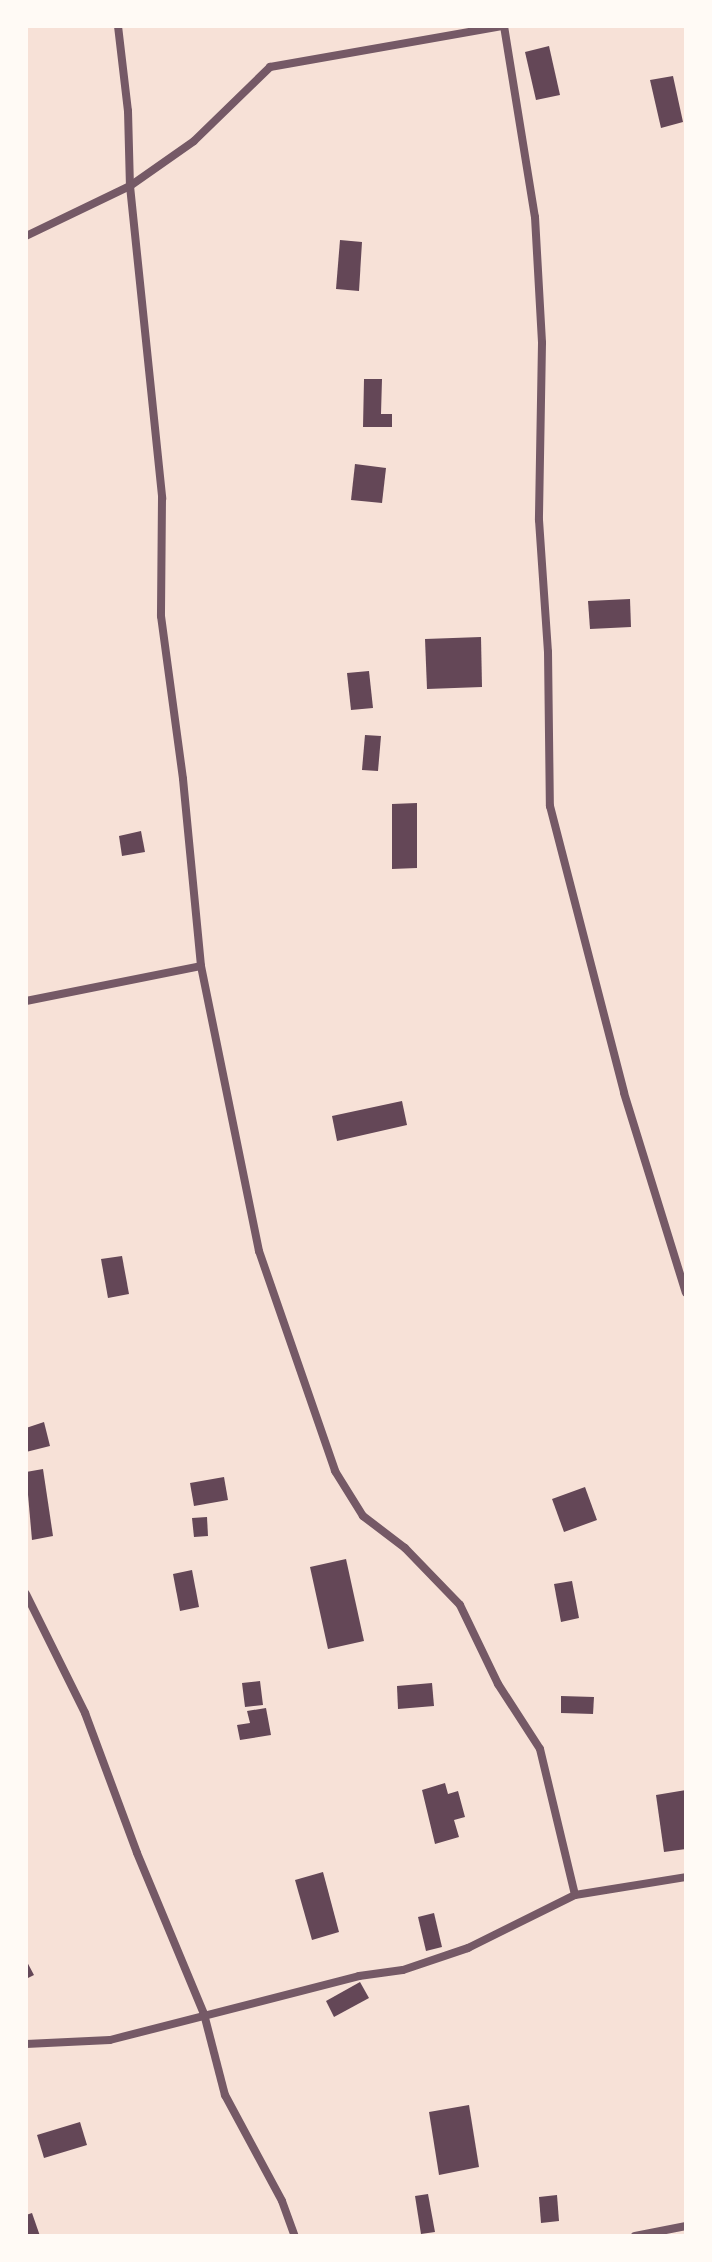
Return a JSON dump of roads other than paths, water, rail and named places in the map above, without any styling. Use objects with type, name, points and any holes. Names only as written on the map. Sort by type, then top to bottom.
[{"type":"street","points":[[118,26],[128,111],[130,186],[162,498],[161,616],[183,779],[201,966],[259,1251],[335,1471],[363,1516],[405,1548],[460,1605],[498,1684],[540,1749],[575,1895]]},
{"type":"street","points":[[26,236],[130,186],[194,141],[270,67],[504,26],[535,217],[542,343],[539,520],[548,652],[550,806],[624,1093],[686,1293]]},
{"type":"street","points":[[26,1001],[201,966]]},
{"type":"street","points":[[26,1594],[85,1713],[137,1853],[204,2014],[225,2095],[282,2201],[295,2236]]},
{"type":"street","points":[[26,2044],[110,2040],[204,2014],[305,1993],[359,1976],[403,1970],[468,1948],[575,1895],[686,1877]]},
{"type":"street","points":[[635,2236],[686,2226]]}]
